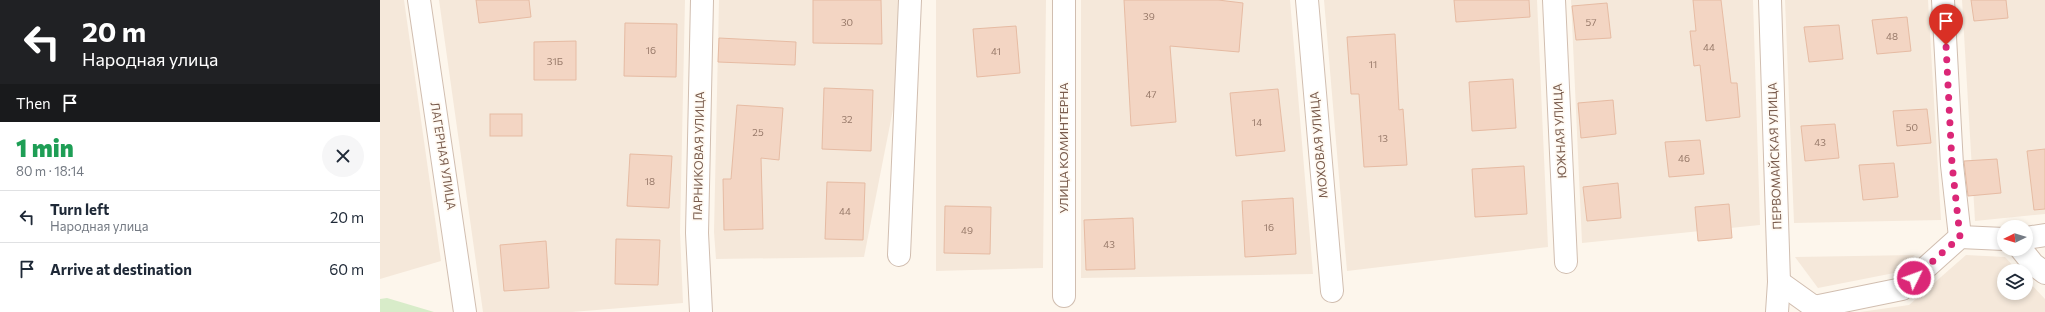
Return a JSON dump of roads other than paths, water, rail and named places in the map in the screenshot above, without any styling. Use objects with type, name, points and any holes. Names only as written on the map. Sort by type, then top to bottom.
[{"type":"street","name":"ЛАГЕРНАЯ УЛИЦА","points":[[419,0],[466,312]]},
{"type":"street","name":"ПАРНИКОВАЯ УЛИЦА","points":[[701,312],[697,233],[702,0]]},
{"type":"street","points":[[899,255],[910,0]]},
{"type":"street","name":"УЛИЦА КОМИНТЕРНА","points":[[1064,0],[1064,296]]},
{"type":"street","name":"МОХОВАЯ УЛИЦА","points":[[1307,0],[1332,290]]},
{"type":"street","name":"ЮЖНАЯ УЛИЦА","points":[[1554,0],[1566,262]]},
{"type":"street","name":"ПЕРВОМАЙСКАЯ УЛИЦА","points":[[1770,0],[1779,282],[1777,312]]},
{"type":"street","points":[[1943,0],[1952,164],[1960,237]]},
{"type":"street","points":[[2033,237],[2045,235]]},
{"type":"street","points":[[1779,282],[1814,307],[1902,289],[1960,237],[1997,239]]},
{"type":"street","points":[[2027,256],[2045,273]]}]
